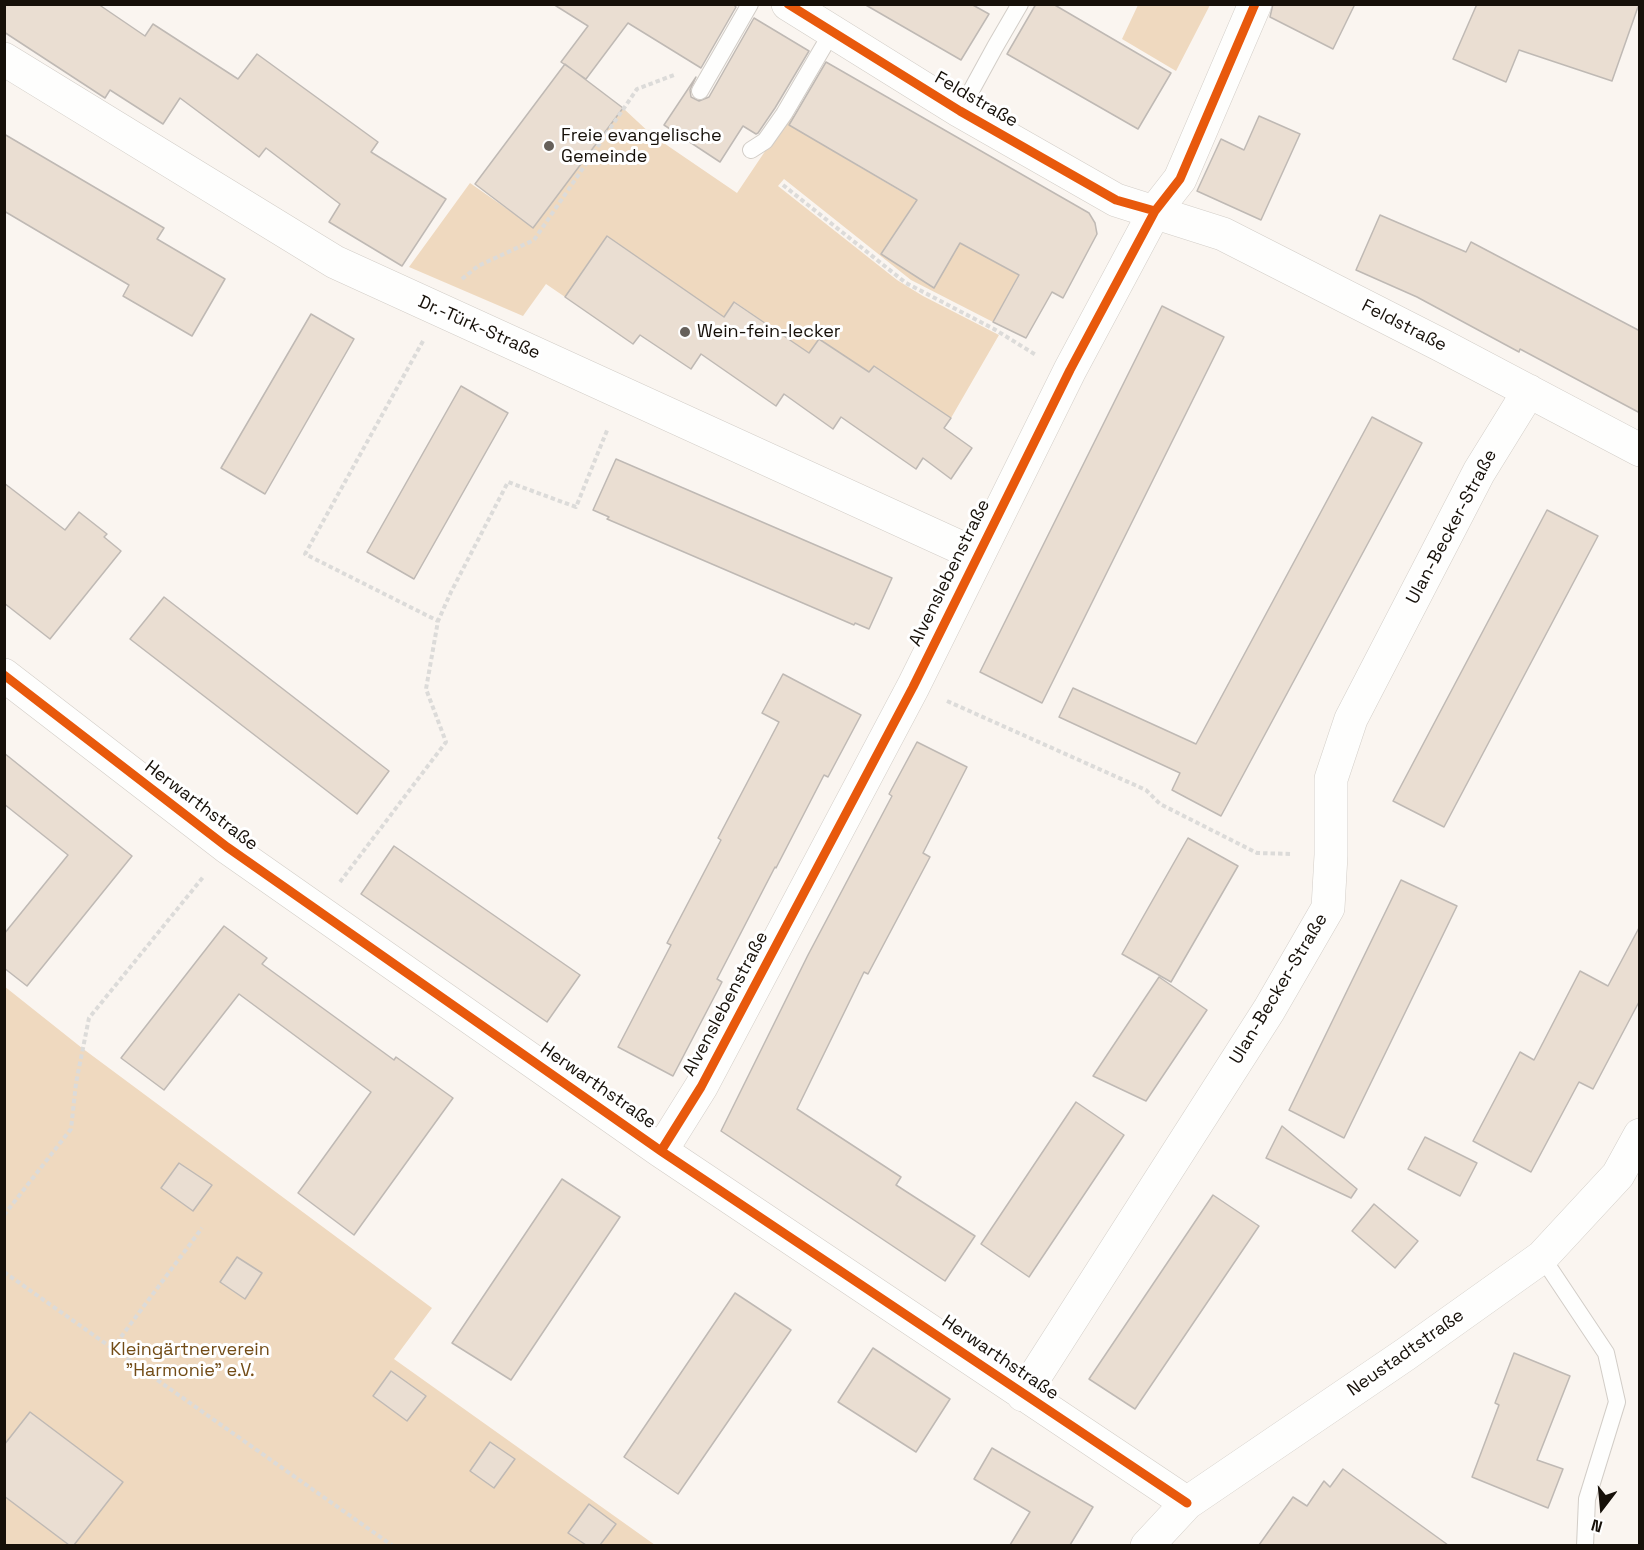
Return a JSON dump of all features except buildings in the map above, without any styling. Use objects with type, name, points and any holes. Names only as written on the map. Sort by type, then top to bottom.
[{"type":"street","name":"Feldstraße","points":[[788,4],[960,111],[1116,200],[1222,234],[1640,450]]},
{"type":"street","name":"Alvenslebenstraße","points":[[662,1150],[701,1087],[913,687],[1070,370],[1155,211],[1180,179],[1255,4]]},
{"type":"street","name":"Dr.-Türk-Straße","points":[[4,58],[335,262],[977,555]]},
{"type":"street","name":"Ulan-Becker-Straße","points":[[1023,1395],[1269,1010],[1328,908],[1331,779],[1352,719],[1479,472],[1528,391]]},
{"type":"street","name":"Herwarthstraße","points":[[4,675],[227,848],[662,1150],[1023,1395],[1187,1503]]},
{"type":"street","name":"Neustadtstraße","points":[[1147,1545],[1187,1503],[1542,1257],[1618,1175],[1640,1135]]},
{"type":"lane","points":[[700,91],[750,4]]},
{"type":"lane","points":[[960,111],[1020,4]]},
{"type":"lane","points":[[752,150],[765,141],[784,114],[832,32]]},
{"type":"lane","points":[[1542,1257],[1606,1353],[1617,1402],[1587,1499],[1585,1545]]},
{"type":"path","points":[[438,621],[305,554],[440,310],[462,279],[478,266],[534,240],[637,89],[681,72]]},
{"type":"path","points":[[783,185],[906,283],[994,329],[1033,354],[1070,370]]},
{"type":"path","points":[[318,911],[446,742],[426,689],[438,621],[451,591],[508,482],[576,507],[622,393]]},
{"type":"path","points":[[913,687],[1146,790],[1160,804],[1257,853],[1331,855]]},
{"type":"path","points":[[4,1215],[71,1129],[76,1083],[89,1018],[227,848]]},
{"type":"path","points":[[112,1348],[202,1228]]},
{"type":"path","points":[[4,1272],[393,1545]]},
{"type":"green space","points":[[1138,5],[1210,5],[1176,71],[1122,39]]},
{"type":"green space","points":[[623,108],[652,135],[737,193],[790,114],[801,120],[796,129],[944,217],[1019,274],[993,322],[911,280],[784,179],[778,186],[897,280],[999,335],[951,418],[874,366],[869,372],[819,339],[809,353],[735,302],[724,317],[607,236],[565,297],[546,284],[523,316],[409,267],[470,183],[533,227]]},
{"type":"green space","name":"Kleingärtnerverein \"Harmonie\" e.V.","points":[[4,986],[82,1048],[432,1308],[394,1359],[655,1545],[5,1545]]},
{"type":"cycle path","points":[[788,4],[960,111],[1116,200],[1155,211]]},
{"type":"cycle path","points":[[661,1151],[701,1087],[913,687],[1070,370],[1155,211],[1180,179],[1255,4]]},
{"type":"cycle path","points":[[4,675],[227,847],[661,1151],[1187,1503]]},
{"type":"place","name":"Freie evangelische Gemeinde","points":[[549,146]]},
{"type":"place","name":"Wein-fein-lecker","points":[[685,332]]}]
